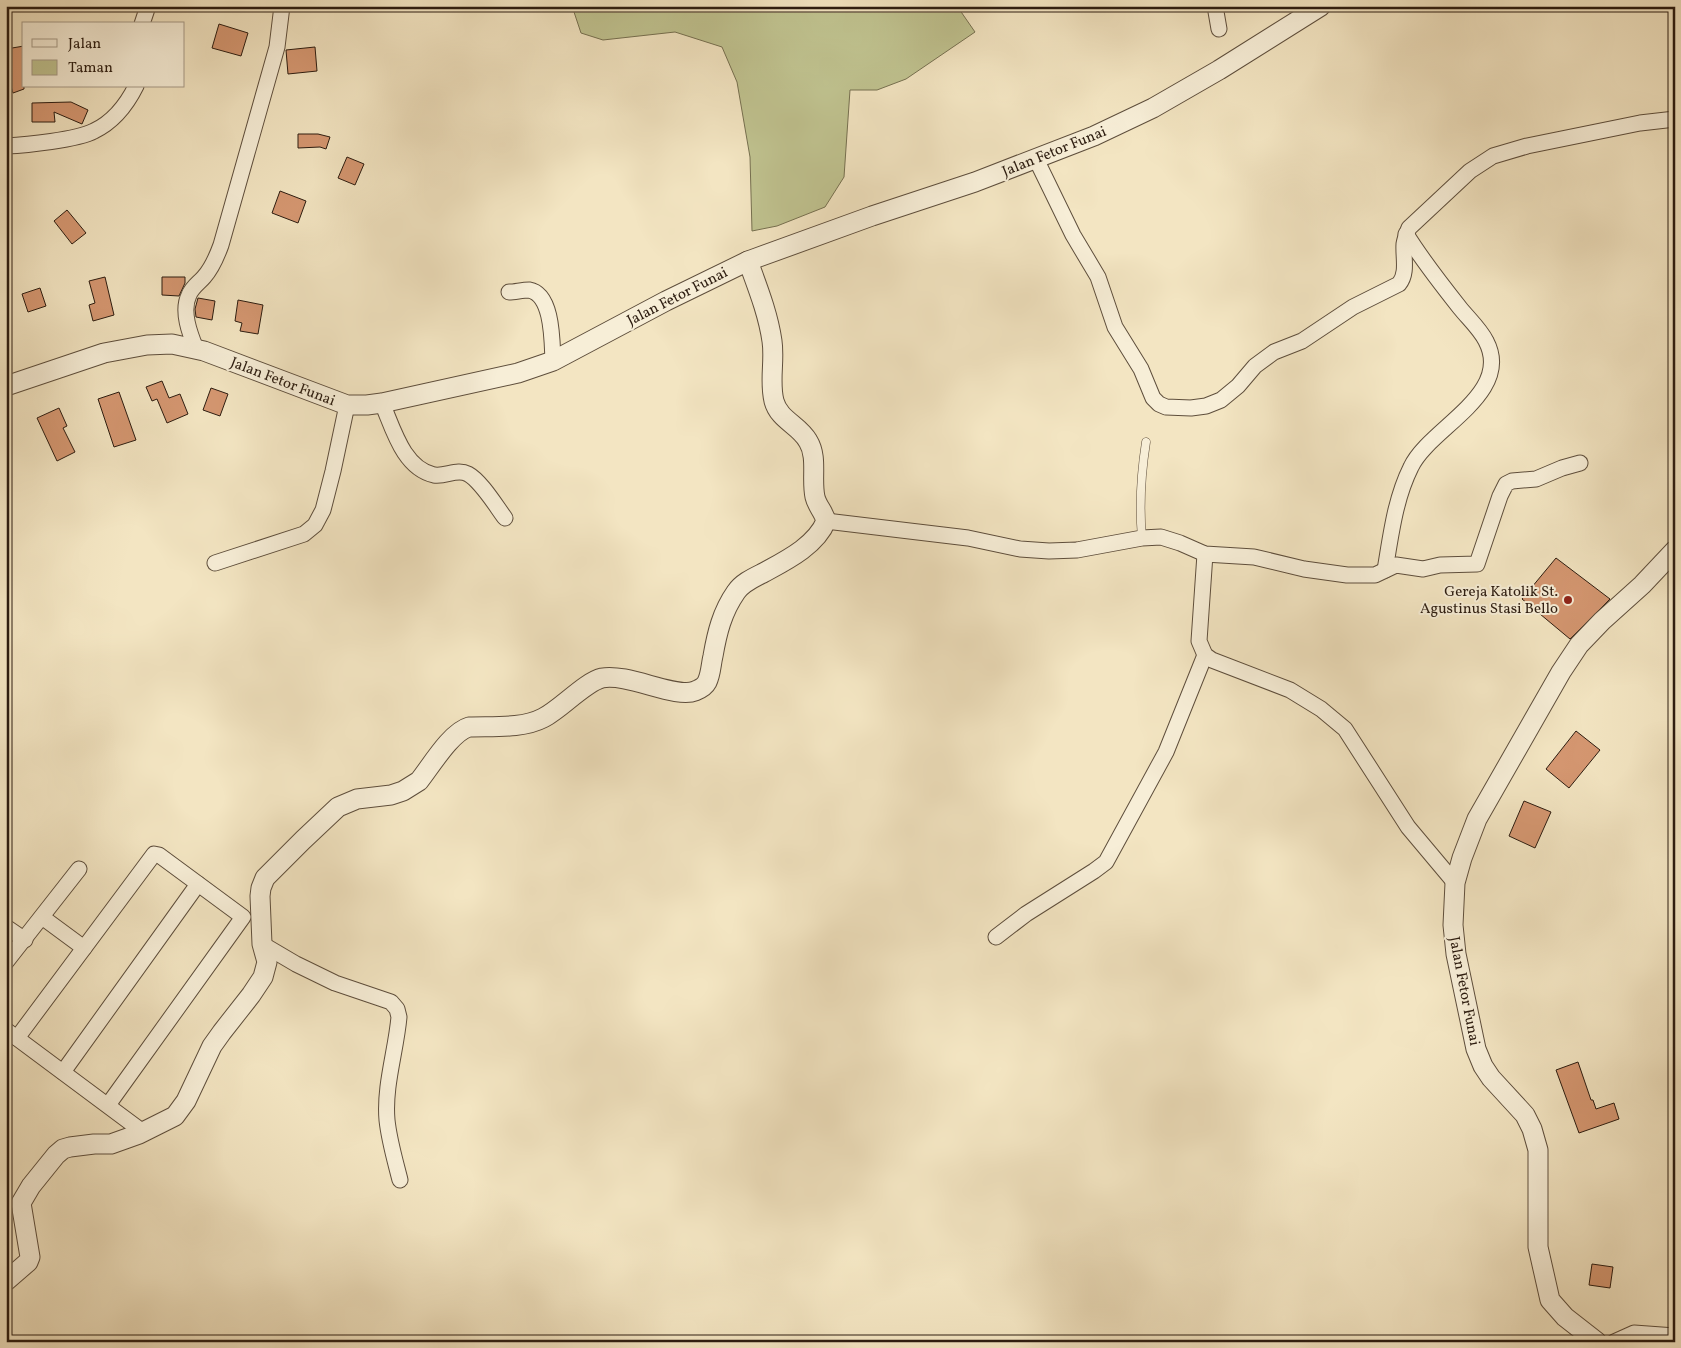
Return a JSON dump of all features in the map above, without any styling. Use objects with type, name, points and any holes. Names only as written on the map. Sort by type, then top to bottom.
[{"type":"street","points":[[143,22],[148,6]]},
{"type":"street","points":[[196,349],[189,330],[187,317],[188,296],[206,275],[221,245],[276,47],[282,6]]},
{"type":"street","points":[[1215,6],[1219,29]]},
{"type":"street","name":"Jalan Fetor Funai","points":[[6,386],[104,353],[127,348],[172,344],[196,349],[346,405],[382,403],[518,373],[553,361],[748,260],[975,182],[1094,136],[1153,108],[1220,70],[1321,6]]},
{"type":"street","points":[[6,146],[72,138],[94,131],[113,118],[126,104],[135,88]]},
{"type":"street","points":[[1036,159],[1073,236],[1098,277],[1115,328],[1141,370],[1153,398],[1159,404],[1166,407],[1191,408],[1206,406],[1221,400],[1238,386],[1255,366],[1269,355],[1302,341],[1352,307],[1399,284],[1403,280],[1404,273],[1406,234],[1413,222],[1470,170],[1493,156],[1527,146],[1631,125],[1675,119]]},
{"type":"street","points":[[1385,570],[1392,527],[1401,491],[1411,466],[1417,456],[1456,420],[1482,390],[1490,375],[1491,362],[1486,340],[1427,267],[1406,234]]},
{"type":"street","points":[[748,260],[772,338],[774,402],[779,413],[809,441],[813,458],[815,498],[826,521]]},
{"type":"street","points":[[508,292],[528,290],[535,293],[546,304],[553,361]]},
{"type":"street","points":[[382,403],[401,447],[415,464],[427,472],[436,475],[446,475],[456,471],[468,474],[475,479],[505,518]]},
{"type":"street","points":[[216,563],[304,534],[315,526],[323,510],[331,479],[346,405]]},
{"type":"street","points":[[826,521],[968,538],[1020,549],[1049,551],[1076,550],[1142,538],[1161,537],[1180,542],[1205,554],[1254,557],[1304,569],[1375,575],[1396,565],[1423,569],[1440,565],[1477,564],[1500,496],[1506,484],[1512,481],[1536,479],[1580,463]]},
{"type":"street","points":[[6,1280],[28,1262],[30,1257],[21,1203],[31,1186],[56,1155],[63,1149],[70,1147],[111,1144],[144,1132],[175,1116],[186,1101],[212,1046],[263,977],[267,962],[262,944],[260,896],[262,882],[338,807],[357,799],[391,795],[413,786],[419,782],[450,741],[462,729],[533,723],[554,712],[594,681],[602,678],[634,681],[686,693],[695,691],[708,680],[722,616],[737,590],[745,583],[799,551],[818,535],[826,521]]},
{"type":"street","name":"Jalan Fetor Funai","points":[[1597,1342],[1565,1317],[1550,1300],[1538,1247],[1538,1150],[1532,1129],[1525,1115],[1491,1078],[1482,1066],[1476,1050],[1456,954],[1453,926],[1455,883],[1462,858],[1477,819],[1561,672],[1579,645],[1602,621],[1642,585],[1675,550]]},
{"type":"street","points":[[1205,554],[1200,617],[1200,641],[1205,655],[1212,660],[1290,690],[1321,709],[1345,729],[1408,827],[1455,883]]},
{"type":"street","points":[[996,937],[1026,914],[1106,862],[1166,752],[1205,655]]},
{"type":"street","points":[[108,1105],[243,917],[159,855],[154,854],[84,948],[12,1034],[144,1132]]},
{"type":"street","points":[[6,962],[79,869]]},
{"type":"street","points":[[63,1072],[198,884]]},
{"type":"street","points":[[42,917],[84,948]]},
{"type":"street","points":[[6,927],[25,940]]},
{"type":"street","points":[[262,944],[319,976],[390,1002],[397,1009],[399,1017],[391,1068],[387,1118],[400,1180]]},
{"type":"street","points":[[1614,1342],[1634,1333],[1675,1336]]},
{"type":"lane","points":[[1142,538],[1140,490],[1146,442]]},
{"type":"green space","points":[[572,6],[957,6],[975,32],[906,79],[877,90],[850,90],[844,177],[825,207],[777,226],[752,231],[750,157],[737,82],[722,47],[675,32],[603,40],[581,33]]},
{"type":"building","points":[[219,24],[248,33],[241,56],[212,48]]},
{"type":"building","points":[[22,46],[22,88],[24,89],[13,93],[9,80],[6,81],[6,49]]},
{"type":"building","points":[[315,47],[317,71],[288,74],[286,50]]},
{"type":"building","points":[[71,102],[88,110],[82,124],[54,112],[55,122],[32,122],[32,103]]},
{"type":"building","points":[[298,134],[318,134],[330,137],[326,149],[320,147],[298,148]]},
{"type":"building","points":[[347,157],[364,164],[355,185],[338,178]]},
{"type":"building","points":[[280,191],[306,201],[298,223],[272,213]]},
{"type":"building","points":[[67,210],[86,233],[72,244],[54,221]]},
{"type":"building","points":[[105,277],[114,315],[93,321],[89,305],[95,303],[89,281]]},
{"type":"building","points":[[162,277],[185,277],[185,283],[179,296],[162,295]]},
{"type":"building","points":[[40,288],[46,306],[28,312],[22,294]]},
{"type":"building","points":[[198,298],[215,301],[212,320],[196,317],[195,309]]},
{"type":"building","points":[[238,300],[263,305],[258,334],[240,331],[242,323],[235,321]]},
{"type":"building","points":[[162,381],[169,398],[180,394],[188,414],[167,423],[157,399],[152,401],[146,387]]},
{"type":"building","points":[[211,388],[228,394],[220,416],[203,410]]},
{"type":"building","points":[[119,392],[136,440],[114,447],[98,399]]},
{"type":"building","points":[[59,408],[67,426],[63,428],[75,452],[57,461],[37,418]]},
{"type":"building","name":"Gereja Katolik St. Agustinus Stasi Bello","points":[[1556,558],[1610,599],[1570,639],[1522,599]]},
{"type":"building","points":[[1576,731],[1600,750],[1569,788],[1546,769]]},
{"type":"building","points":[[1524,801],[1551,812],[1535,848],[1509,836]]},
{"type":"building","points":[[1578,1062],[1596,1109],[1614,1103],[1619,1119],[1579,1133],[1556,1070]]},
{"type":"building","points":[[1592,1264],[1613,1267],[1610,1288],[1589,1285]]},
{"type":"place","name":"Gereja Katolik St. Agustinus Stasi Bello","points":[[1568,600]]}]
